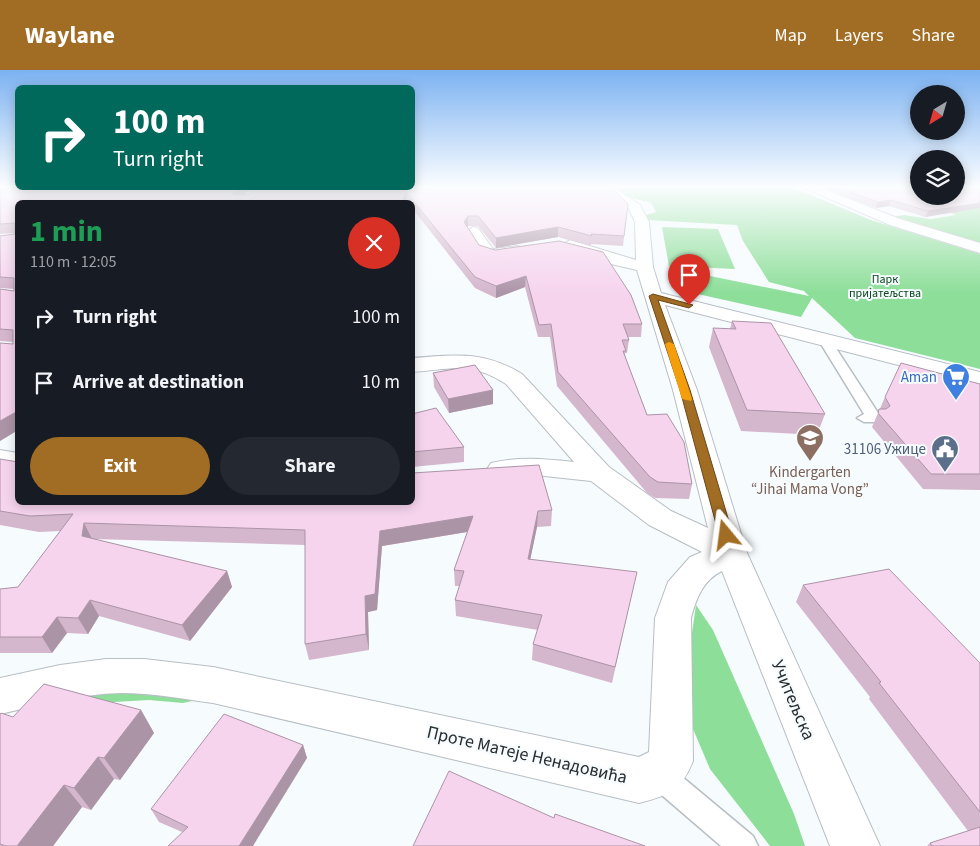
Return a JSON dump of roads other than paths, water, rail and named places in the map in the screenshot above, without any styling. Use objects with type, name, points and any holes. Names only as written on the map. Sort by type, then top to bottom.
[{"type":"street","name":"Учитељска","points":[[642,222],[645,267],[685,390],[731,553],[855,846]]},
{"type":"street","points":[[896,222],[980,248]]},
{"type":"street","points":[[473,231],[488,253],[502,254],[531,247]]},
{"type":"street","points":[[558,244],[645,267]]},
{"type":"street","points":[[653,296],[980,379]]},
{"type":"street","points":[[415,365],[470,360],[480,361],[504,372],[514,379],[599,473],[660,518],[731,553]]},
{"type":"street","points":[[0,458],[15,461]]},
{"type":"street","points":[[479,472],[535,466],[599,473]]},
{"type":"street","points":[[659,775],[671,761],[673,618],[680,592],[702,566],[731,553]]},
{"type":"street","name":"Проте Матеје Ненадовића","points":[[0,696],[70,682],[121,676],[169,679],[213,685],[640,780],[659,775]]},
{"type":"lane","points":[[824,339],[875,419],[864,418]]},
{"type":"lane","points":[[659,775],[744,846]]},
{"type":"place","name":"Aman","points":[[956,401]]},
{"type":"place","name":"Kindergarten “Jihai Mama Vong”","points":[[810,462]]},
{"type":"place","name":"31106 Ужице","points":[[945,473]]},
{"type":"park label","name":"Парк пријатељства","points":[[885,286]]}]
